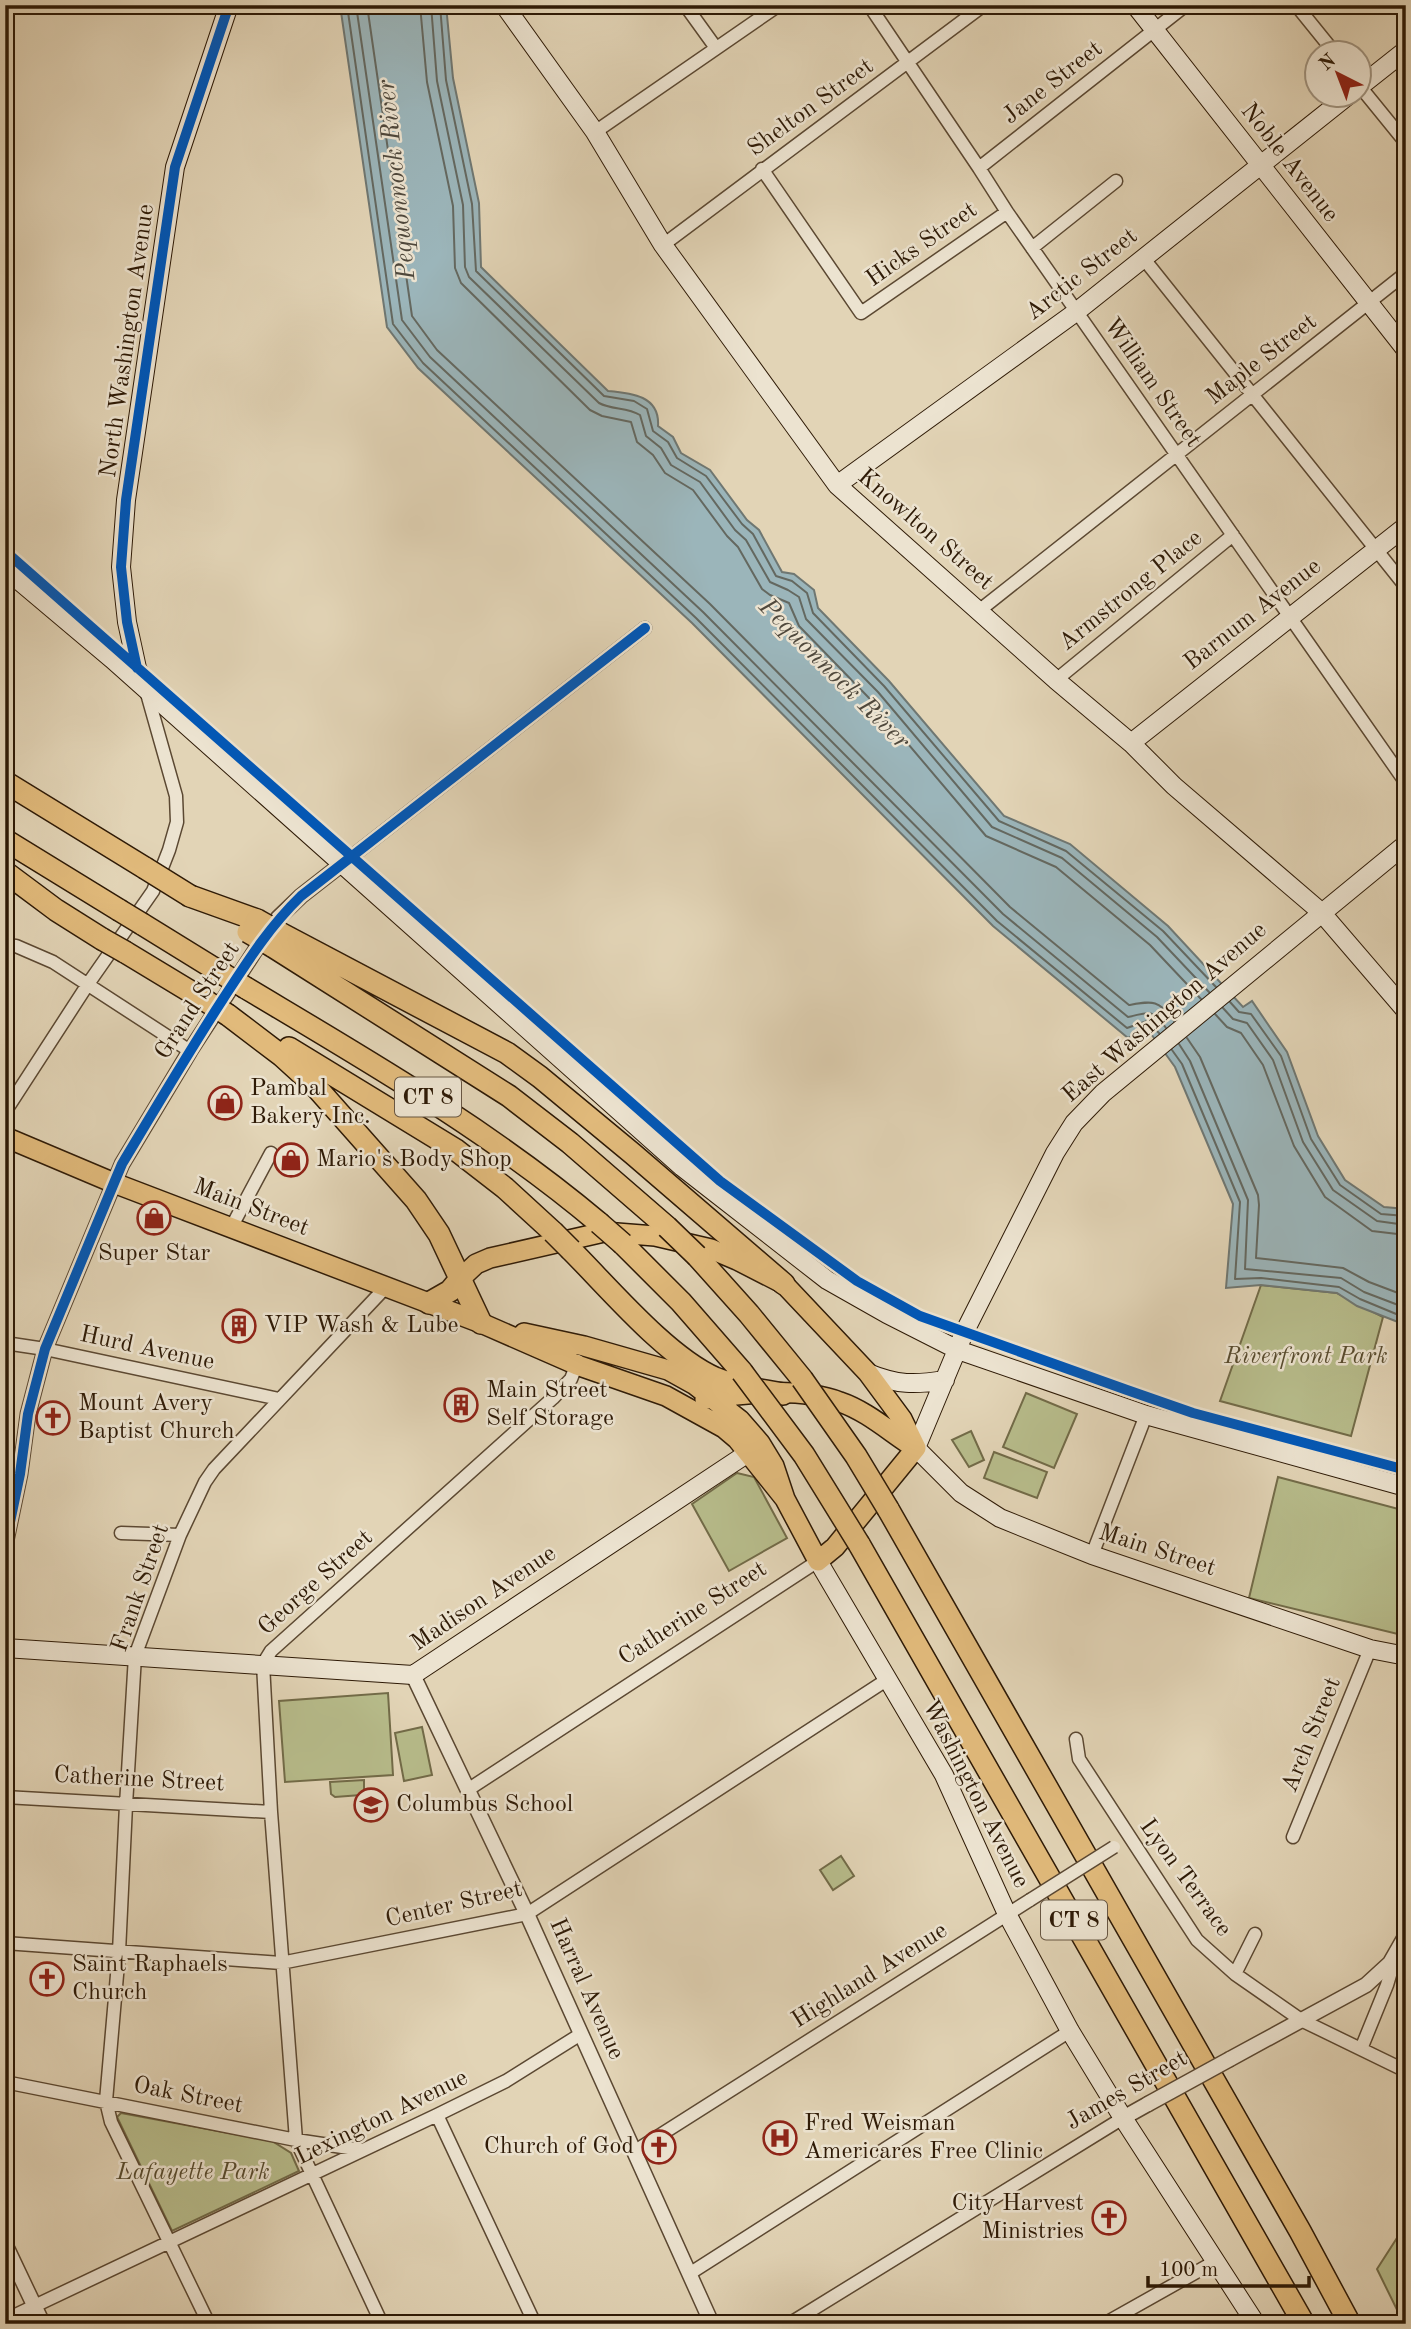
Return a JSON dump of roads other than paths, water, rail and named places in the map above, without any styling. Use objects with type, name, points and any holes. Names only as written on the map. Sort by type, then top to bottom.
[{"type":"highway","points":[[5,782],[190,896],[507,1053],[644,1163],[784,1284]]},
{"type":"highway","name":"CT 8","points":[[5,841],[453,1113],[534,1169],[623,1244],[681,1302],[742,1372],[804,1455],[859,1544],[1304,2324]]},
{"type":"highway","points":[[5,872],[56,910],[102,939],[456,1150],[505,1188],[690,1363],[715,1378],[783,1394]]},
{"type":"highway","name":"CT 8","points":[[276,940],[509,1096],[570,1143],[697,1256],[802,1379],[845,1440],[888,1509],[1300,2231],[1350,2324]]},
{"type":"highway","points":[[229,1015],[305,1076],[425,1211],[439,1234],[481,1323]]},
{"type":"highway","points":[[429,1303],[450,1291],[460,1279]]},
{"type":"highway","points":[[1300,2231],[1326,2266],[1362,2324]]},
{"type":"highway","points":[[1288,2296],[1298,2324]]},
{"type":"main road","name":"North Washington Avenue","points":[[146,690],[137,668],[127,622],[122,579],[126,500],[174,167],[229,5]]},
{"type":"main road","name":"Knowlton Street","points":[[505,5],[595,132],[663,245],[836,485],[1131,743],[1174,786],[1321,912],[1406,1011]]},
{"type":"main road","name":"Noble Avenue","points":[[1135,5],[1406,350]]},
{"type":"main road","name":"Arctic Street","points":[[1372,76],[1406,50]]},
{"type":"main road","name":"Arctic Street","points":[[836,485],[1076,312],[1332,108]]},
{"type":"main road","name":"Barnum Avenue","points":[[1131,743],[1406,526]]},
{"type":"main road","points":[[5,569],[146,690],[682,1167],[827,1280],[958,1350],[1146,1415],[1406,1487]]},
{"type":"main road","name":"East Washington Avenue","points":[[916,1448],[964,1333],[1055,1153],[1068,1133],[1103,1093],[1406,844]]},
{"type":"main road","name":"Main Street","points":[[5,1137],[114,1183],[481,1323],[577,1365],[666,1396],[754,1448]]},
{"type":"main road","name":"Main Street","points":[[460,1279],[476,1264],[491,1258],[604,1232],[655,1236],[711,1249],[784,1284],[868,1373],[902,1419],[916,1448]]},
{"type":"main road","name":"Main Street","points":[[481,1323],[584,1346],[668,1370],[695,1384],[740,1420],[754,1448]]},
{"type":"main road","points":[[868,1373],[888,1381],[916,1385],[944,1380]]},
{"type":"main road","name":"Main Street","points":[[666,1396],[701,1400],[809,1393],[841,1402],[862,1412],[916,1448],[961,1493],[1000,1518],[1092,1555],[1370,1649],[1406,1656]]},
{"type":"main road","name":"Madison Avenue","points":[[5,1648],[413,1675],[754,1448]]},
{"type":"main road","name":"Washington Avenue","points":[[754,1448],[944,1775],[1007,1914],[1070,2031],[1256,2324]]},
{"type":"main road","name":"Catherine Street","points":[[818,1561],[835,1546],[916,1448]]},
{"type":"street","points":[[685,5],[716,48]]},
{"type":"street","points":[[595,132],[779,5]]},
{"type":"street","name":"William Street","points":[[869,5],[1076,312],[1406,783]]},
{"type":"street","name":"Shelton Street","points":[[663,245],[984,5]]},
{"type":"street","name":"Jane Street","points":[[979,168],[1186,5]]},
{"type":"street","points":[[1296,5],[1323,38]]},
{"type":"street","points":[[1372,105],[1406,143]]},
{"type":"street","name":"Hicks Street","points":[[762,169],[861,313],[1007,212]]},
{"type":"street","points":[[1032,248],[1116,181]]},
{"type":"street","points":[[1144,259],[1406,587]]},
{"type":"street","name":"Maple Street","points":[[980,610],[1406,273]]},
{"type":"street","name":"Armstrong Place","points":[[1056,680],[1233,535]]},
{"type":"street","name":"Grand Street","points":[[5,1546],[12,1474],[45,1349],[122,1164],[190,1051],[260,943],[278,918],[301,896],[645,628]]},
{"type":"street","name":"North Washington Avenue","points":[[5,1112],[88,984],[153,891],[169,850],[177,822],[176,796],[146,690]]},
{"type":"street","points":[[5,945],[16,946],[53,962],[190,1051]]},
{"type":"street","points":[[232,1226],[271,1153]]},
{"type":"street","name":"Frank Street","points":[[106,2101],[119,1952],[135,1656],[180,1535],[209,1475],[385,1288]]},
{"type":"street","name":"Hurd Avenue","points":[[5,1343],[45,1349],[279,1399]]},
{"type":"street","name":"George Street","points":[[382,2324],[296,2140],[281,1964],[263,1664],[271,1651],[553,1398],[571,1379],[584,1346]]},
{"type":"street","points":[[1092,1555],[1146,1415]]},
{"type":"street","points":[[121,1533],[180,1535]]},
{"type":"street","name":"Catherine Street","points":[[469,1790],[818,1561]]},
{"type":"street","name":"Arch Street","points":[[1293,1837],[1370,1649]]},
{"type":"street","name":"Harral Avenue","points":[[413,1675],[527,1914],[712,2324]]},
{"type":"street","name":"Center Street","points":[[5,1943],[281,1964],[527,1914],[888,1679]]},
{"type":"street","name":"Lyon Terrace","points":[[1076,1739],[1079,1759],[1197,1940],[1235,1974],[1301,2020],[1406,2071]]},
{"type":"street","name":"Catherine Street","points":[[5,1797],[271,1812]]},
{"type":"street","name":"Highland Avenue","points":[[635,2151],[1129,1838]]},
{"type":"street","points":[[1235,1974],[1255,1934]]},
{"type":"street","name":"James Street","points":[[789,2324],[1123,2118],[1366,1985],[1395,1958],[1406,1935]]},
{"type":"street","points":[[1362,2049],[1395,1958]]},
{"type":"street","points":[[689,2274],[1070,2031]]},
{"type":"street","name":"Lexington Avenue","points":[[5,2320],[312,2176],[506,2081],[582,2034]]},
{"type":"street","name":"Oak Street","points":[[5,2081],[296,2140],[363,2150]]},
{"type":"street","points":[[106,2101],[111,2122],[209,2324]]},
{"type":"street","points":[[437,2115],[535,2324]]},
{"type":"street","points":[[5,2244],[43,2324]]},
{"type":"street","points":[[1104,2324],[1216,2261]]},
{"type":"water","name":"Pequonnock River","points":[[340,5],[446,5],[453,78],[479,203],[481,267],[608,391],[635,395],[649,402],[657,416],[658,426],[673,437],[681,453],[710,470],[747,520],[759,530],[782,572],[794,574],[814,590],[818,608],[889,681],[1004,816],[1070,844],[1168,926],[1243,1007],[1252,1001],[1287,1052],[1318,1136],[1345,1180],[1384,1207],[1406,1209],[1406,1331],[1399,1331],[1398,1322],[1357,1306],[1337,1293],[1261,1285],[1226,1288],[1233,1204],[1175,1067],[1146,1027],[1128,1038],[993,926],[692,623],[418,368],[387,327]]},
{"type":"place","name":"Pambal Bakery Inc.","points":[[225,1103]]},
{"type":"place","name":"Mario's Body Shop","points":[[291,1160]]},
{"type":"place","name":"Super Star","points":[[154,1218]]},
{"type":"place","name":"VIP Wash & Lube","points":[[239,1326]]},
{"type":"place","name":"Main Street Self Storage","points":[[461,1405]]},
{"type":"place","name":"Mount Avery Baptist Church","points":[[53,1418]]},
{"type":"place","name":"Columbus School","points":[[371,1805]]},
{"type":"place","name":"Saint Raphaels Church","points":[[47,1979]]},
{"type":"place","name":"Fred Weisman Americares Free Clinic","points":[[780,2138]]},
{"type":"place","name":"Church of God","points":[[659,2147]]},
{"type":"place","name":"City Harvest Ministries","points":[[1109,2218]]},
{"type":"park label","name":"Riverfront Park","points":[[1306,1357]]},
{"type":"park label","name":"Lafayette Park","points":[[193,2173]]}]
